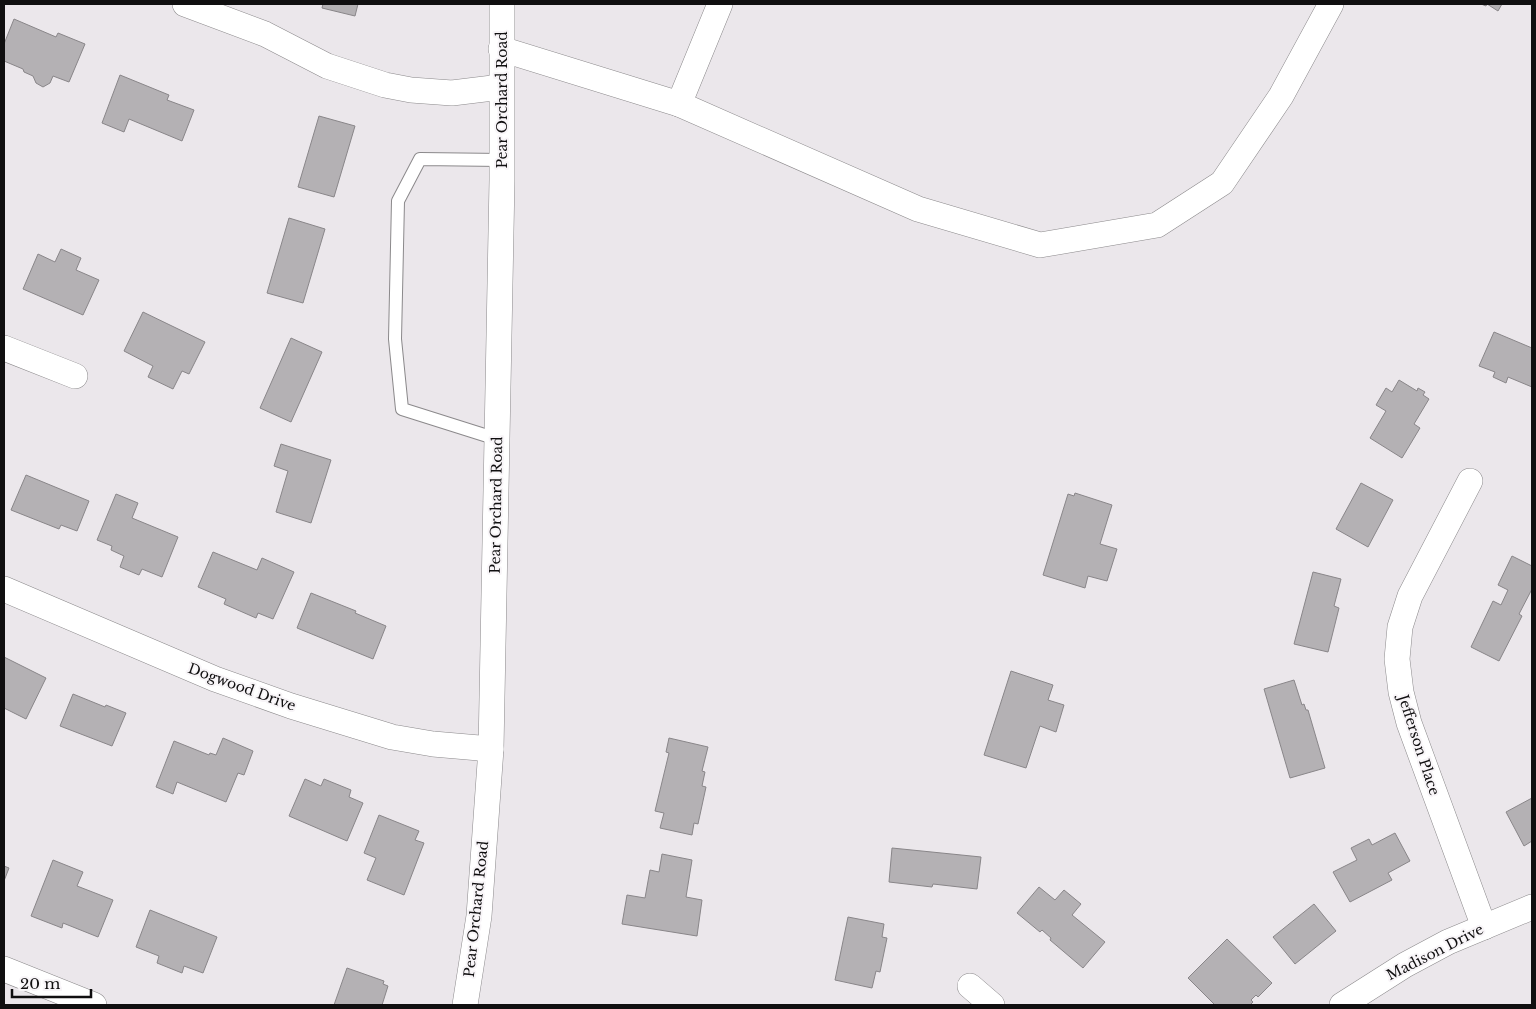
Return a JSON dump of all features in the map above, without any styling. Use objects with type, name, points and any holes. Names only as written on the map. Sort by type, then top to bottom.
[{"type":"street","points":[[185,4],[265,34],[327,66],[385,85],[411,90],[452,92],[501,86]]},
{"type":"street","name":"Pear Orchard Road","points":[[465,1005],[479,916],[491,749],[502,160],[502,4]]},
{"type":"street","points":[[679,104],[720,4]]},
{"type":"street","points":[[501,49],[679,104],[918,209],[1040,245],[1158,225],[1222,183],[1281,96],[1332,4]]},
{"type":"street","points":[[4,348],[75,376]]},
{"type":"street","name":"Jefferson Place","points":[[1470,481],[1410,596],[1400,627],[1397,660],[1401,692],[1414,738],[1484,927]]},
{"type":"street","name":"Dogwood Drive","points":[[4,589],[215,679],[291,706],[392,737],[433,744],[491,749]]},
{"type":"street","name":"Madison Drive","points":[[1342,1005],[1405,965],[1448,942],[1532,907]]},
{"type":"street","points":[[4,969],[94,1005]]},
{"type":"street","points":[[970,986],[992,1005]]},
{"type":"lane","points":[[497,439],[402,409],[395,339],[398,200],[420,159],[502,160]]},
{"type":"building","points":[[323,4],[358,4],[355,16],[322,8]]},
{"type":"building","points":[[1487,4],[1502,4],[1498,11]]},
{"type":"building","points":[[14,19],[56,37],[58,33],[85,44],[69,82],[53,76],[50,83],[43,87],[36,83],[33,76],[24,72],[23,69],[4,61],[4,44]]},
{"type":"building","points":[[120,75],[169,95],[167,100],[194,110],[182,141],[129,119],[124,132],[102,123]]},
{"type":"building","points":[[319,116],[355,126],[334,197],[298,187]]},
{"type":"building","points":[[289,218],[325,229],[303,303],[267,293]]},
{"type":"building","points":[[61,249],[81,258],[76,270],[99,280],[83,315],[23,289],[38,254],[55,262]]},
{"type":"building","points":[[143,312],[205,342],[189,374],[182,371],[173,389],[148,377],[153,366],[124,351]]},
{"type":"building","points":[[1494,332],[1532,348],[1532,387],[1508,377],[1506,383],[1493,377],[1495,372],[1479,366]]},
{"type":"building","points":[[291,338],[322,352],[291,422],[260,408]]},
{"type":"building","points":[[1399,380],[1417,391],[1418,388],[1425,392],[1423,395],[1429,399],[1414,424],[1420,428],[1402,458],[1370,438],[1386,411],[1376,405],[1386,388],[1392,392]]},
{"type":"building","points":[[281,444],[331,460],[311,523],[276,512],[288,471],[274,466]]},
{"type":"building","points":[[26,475],[89,501],[77,531],[61,525],[59,529],[11,510]]},
{"type":"building","points":[[1361,483],[1393,500],[1368,547],[1336,529]]},
{"type":"building","points":[[1075,493],[1112,505],[1100,544],[1117,549],[1107,581],[1088,576],[1085,588],[1043,575],[1068,494],[1074,496]]},
{"type":"building","points":[[116,494],[138,503],[132,518],[178,537],[162,577],[142,569],[139,575],[120,567],[124,556],[111,550],[112,546],[97,540]]},
{"type":"building","points":[[213,552],[257,570],[262,558],[294,572],[273,619],[258,613],[256,618],[224,604],[226,599],[198,587]]},
{"type":"building","points":[[1512,556],[1532,566],[1532,589],[1519,614],[1522,616],[1499,661],[1471,647],[1493,601],[1501,605],[1508,590],[1498,585]]},
{"type":"building","points":[[1313,572],[1341,579],[1334,606],[1339,608],[1328,652],[1294,644]]},
{"type":"building","points":[[311,593],[356,611],[355,613],[386,626],[373,659],[297,628]]},
{"type":"building","points":[[4,657],[46,678],[26,719],[4,708]]},
{"type":"building","points":[[1011,671],[1053,685],[1048,700],[1064,705],[1056,732],[1040,726],[1026,768],[984,755]]},
{"type":"building","points":[[1294,680],[1302,705],[1304,704],[1306,710],[1308,710],[1325,768],[1290,778],[1264,689]]},
{"type":"building","points":[[73,694],[126,713],[112,746],[60,726]]},
{"type":"building","points":[[223,738],[253,751],[244,775],[238,773],[226,802],[177,782],[173,794],[156,787],[174,741],[209,755],[210,753],[216,755]]},
{"type":"building","points":[[669,738],[708,747],[702,771],[705,772],[702,786],[706,787],[698,824],[694,823],[692,835],[660,828],[664,813],[655,811],[669,753],[666,752]]},
{"type":"building","points":[[305,779],[321,786],[324,779],[351,790],[349,797],[363,803],[347,841],[289,816]]},
{"type":"building","points":[[1532,798],[1532,841],[1524,846],[1506,812]]},
{"type":"building","points":[[379,815],[419,831],[415,840],[424,843],[404,895],[367,880],[376,858],[364,853]]},
{"type":"building","points":[[1395,833],[1410,861],[1388,873],[1392,880],[1350,902],[1333,872],[1357,860],[1351,848],[1369,839],[1372,845]]},
{"type":"building","points":[[892,848],[981,857],[977,889],[933,884],[932,887],[889,882]]},
{"type":"building","points":[[662,854],[692,860],[686,897],[702,900],[697,936],[622,924],[627,895],[645,898],[650,870],[659,872]]},
{"type":"building","points":[[53,860],[83,872],[77,886],[113,900],[98,937],[63,923],[62,928],[31,916]]},
{"type":"building","points":[[4,866],[9,868],[4,881]]},
{"type":"building","points":[[1039,887],[1055,900],[1064,890],[1081,904],[1072,915],[1105,942],[1083,968],[1050,940],[1051,938],[1042,930],[1040,932],[1017,913]]},
{"type":"building","points":[[1314,904],[1336,931],[1295,964],[1273,937]]},
{"type":"building","points":[[150,910],[217,937],[203,973],[184,966],[182,973],[157,963],[159,956],[136,947]]},
{"type":"building","points":[[848,917],[884,924],[882,937],[887,938],[880,972],[876,971],[872,988],[835,980]]},
{"type":"building","points":[[1227,939],[1272,983],[1258,997],[1256,995],[1251,1000],[1253,1002],[1250,1005],[1215,1005],[1188,978]]},
{"type":"building","points":[[347,968],[384,981],[383,984],[388,986],[382,1005],[334,1005]]}]
